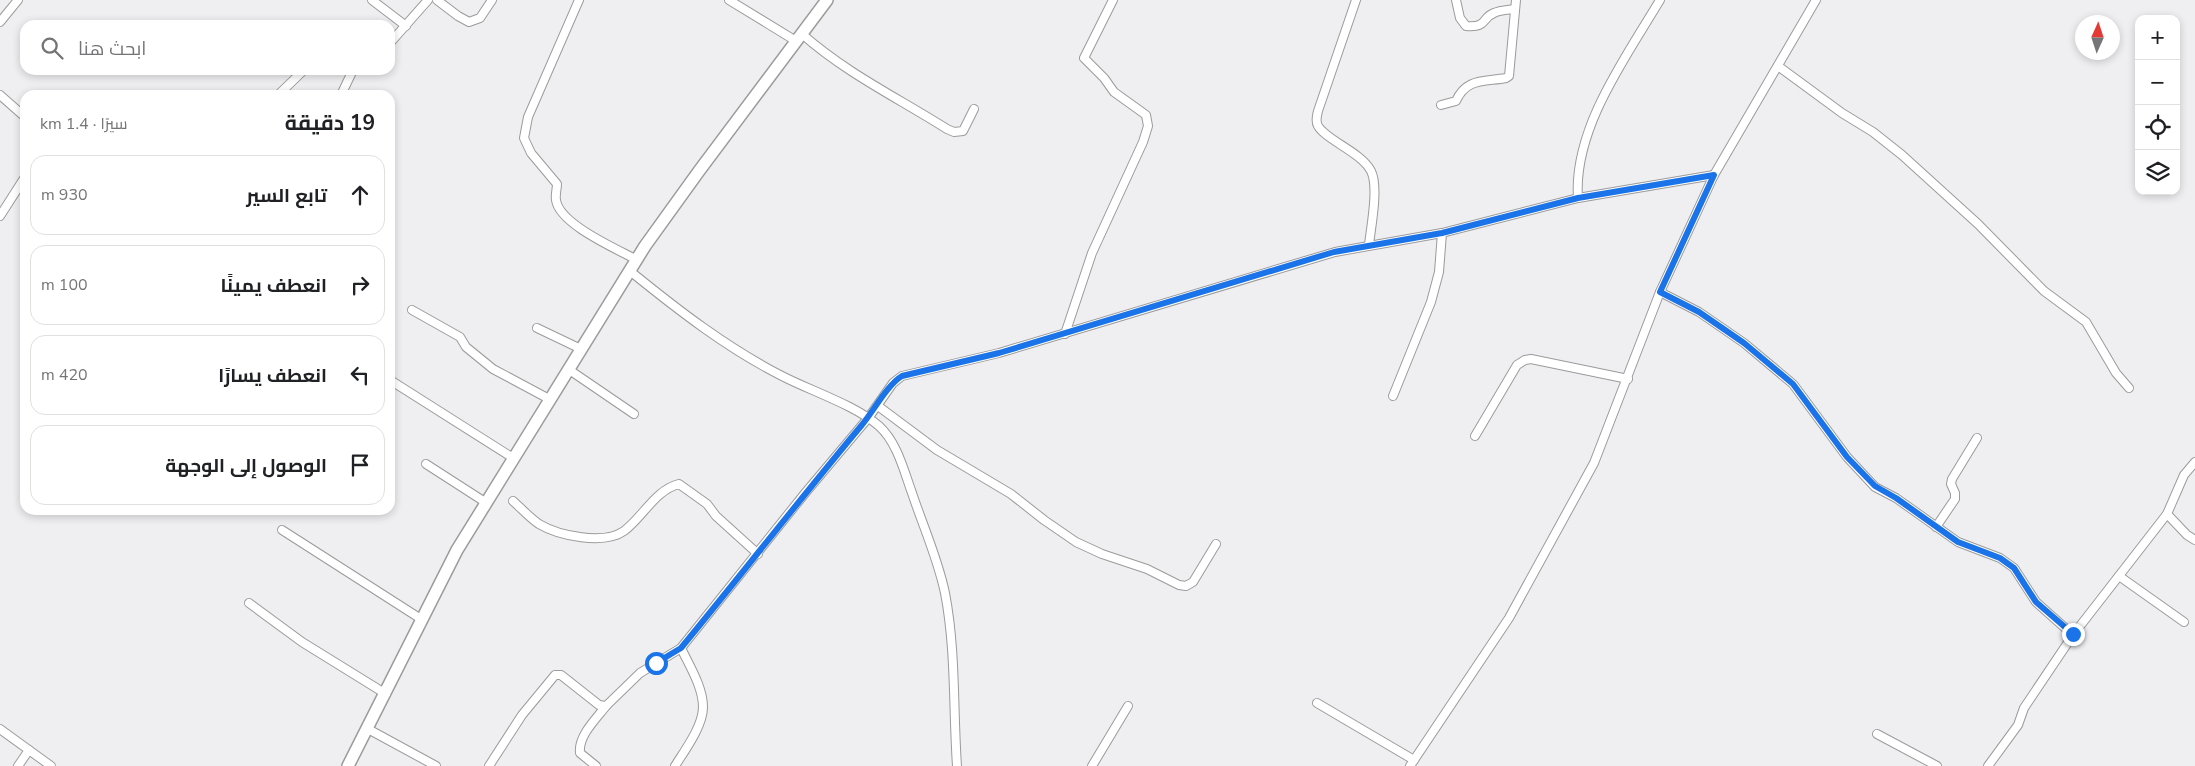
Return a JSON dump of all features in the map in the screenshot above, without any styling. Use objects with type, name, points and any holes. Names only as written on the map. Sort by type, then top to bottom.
[{"type":"street","points":[[0,22],[18,0]]},
{"type":"street","points":[[372,0],[406,26]]},
{"type":"street","points":[[395,38],[428,0]]},
{"type":"street","points":[[438,0],[458,16],[470,22],[480,18],[492,0]]},
{"type":"street","points":[[578,0],[528,117],[524,138],[531,153],[557,184],[556,200],[564,215],[576,226],[637,260]]},
{"type":"street","points":[[729,0],[799,38],[852,73],[954,132],[963,131],[974,109]]},
{"type":"street","points":[[348,766],[386,694],[421,619],[457,550],[485,502],[672,206],[827,0]]},
{"type":"street","points":[[1065,334],[1092,253],[1143,142],[1148,126],[1146,116],[1114,92],[1104,78],[1084,58],[1113,0]]},
{"type":"street","points":[[1356,0],[1318,111],[1316,122],[1320,130],[1345,147],[1371,170],[1374,180],[1374,193],[1369,245]]},
{"type":"street","points":[[1456,0],[1460,18],[1466,26],[1483,24],[1493,13],[1515,9]]},
{"type":"street","points":[[1441,105],[1456,101],[1460,92],[1469,84],[1509,76],[1516,0]]},
{"type":"street","points":[[1578,198],[1577,181],[1581,161],[1598,104],[1660,0]]},
{"type":"street","points":[[1316,704],[1412,763],[1509,618],[1594,463],[1660,292],[1714,175],[1816,0]]},
{"type":"street","points":[[1778,66],[1842,113],[1873,132],[1902,155],[2012,256],[2044,291],[2086,322],[2116,373],[2129,388]]},
{"type":"street","points":[[283,90],[299,75]]},
{"type":"street","points":[[343,90],[351,75]]},
{"type":"street","points":[[0,95],[20,113]]},
{"type":"street","points":[[596,766],[580,753],[580,747],[584,736],[606,706],[640,673],[681,648],[806,492],[869,418],[893,383],[902,376],[971,361],[1334,252],[1442,233],[1578,198],[1714,175]]},
{"type":"street","points":[[0,216],[20,185]]},
{"type":"street","points":[[1392,396],[1431,302],[1438,272],[1442,233]]},
{"type":"street","points":[[630,271],[678,310],[736,351],[782,376],[869,418],[889,437],[901,461],[937,565],[944,591],[953,656],[957,766]]},
{"type":"street","points":[[1660,292],[1699,312],[1744,343],[1793,384],[1847,457],[1875,486],[1896,498],[1958,542],[2000,558],[2014,568],[2036,602],[2073,634]]},
{"type":"street","points":[[412,310],[460,337],[466,347],[493,369],[551,400]]},
{"type":"street","points":[[537,328],[581,349]]},
{"type":"street","points":[[1475,436],[1517,365],[1525,360],[1531,359],[1628,379]]},
{"type":"street","points":[[568,370],[634,414]]},
{"type":"street","points":[[395,383],[513,458]]},
{"type":"street","points":[[878,406],[937,450],[1001,487],[1065,536],[1089,549],[1147,569],[1182,586],[1190,585],[1216,544]]},
{"type":"street","points":[[1936,527],[1955,499],[1955,493],[1951,484],[1952,479],[1977,438]]},
{"type":"street","points":[[1988,766],[2018,725],[2024,708],[2073,634],[2167,514],[2184,475],[2195,462]]},
{"type":"street","points":[[426,464],[485,502]]},
{"type":"street","points":[[513,501],[540,524],[555,531],[572,536],[608,537],[624,531],[668,487],[679,484],[707,504],[716,516],[758,554]]},
{"type":"street","points":[[2167,514],[2187,535],[2195,540]]},
{"type":"street","points":[[282,530],[421,619]]},
{"type":"street","points":[[2119,576],[2184,622]]},
{"type":"street","points":[[249,603],[302,642],[386,694]]},
{"type":"street","points":[[675,766],[694,734],[703,707],[699,690],[681,648]]},
{"type":"street","points":[[489,766],[515,725],[555,675],[560,675],[596,703],[606,706]]},
{"type":"street","points":[[1092,766],[1128,706]]},
{"type":"street","points":[[0,729],[51,766]]},
{"type":"street","points":[[368,729],[436,766]]},
{"type":"street","points":[[1877,734],[1937,766]]},
{"type":"street","points":[[18,766],[29,750]]},
{"type":"route","points":[[656,663],[681,648],[806,492],[869,418],[893,383],[902,376],[999,353],[1154,308],[1334,252],[1442,233],[1469,224],[1578,198],[1662,182],[1714,175],[1660,292],[1699,312],[1744,343],[1793,384],[1847,457],[1875,486],[1896,498],[1958,542],[2000,558],[2014,568],[2036,602],[2073,634]]}]
